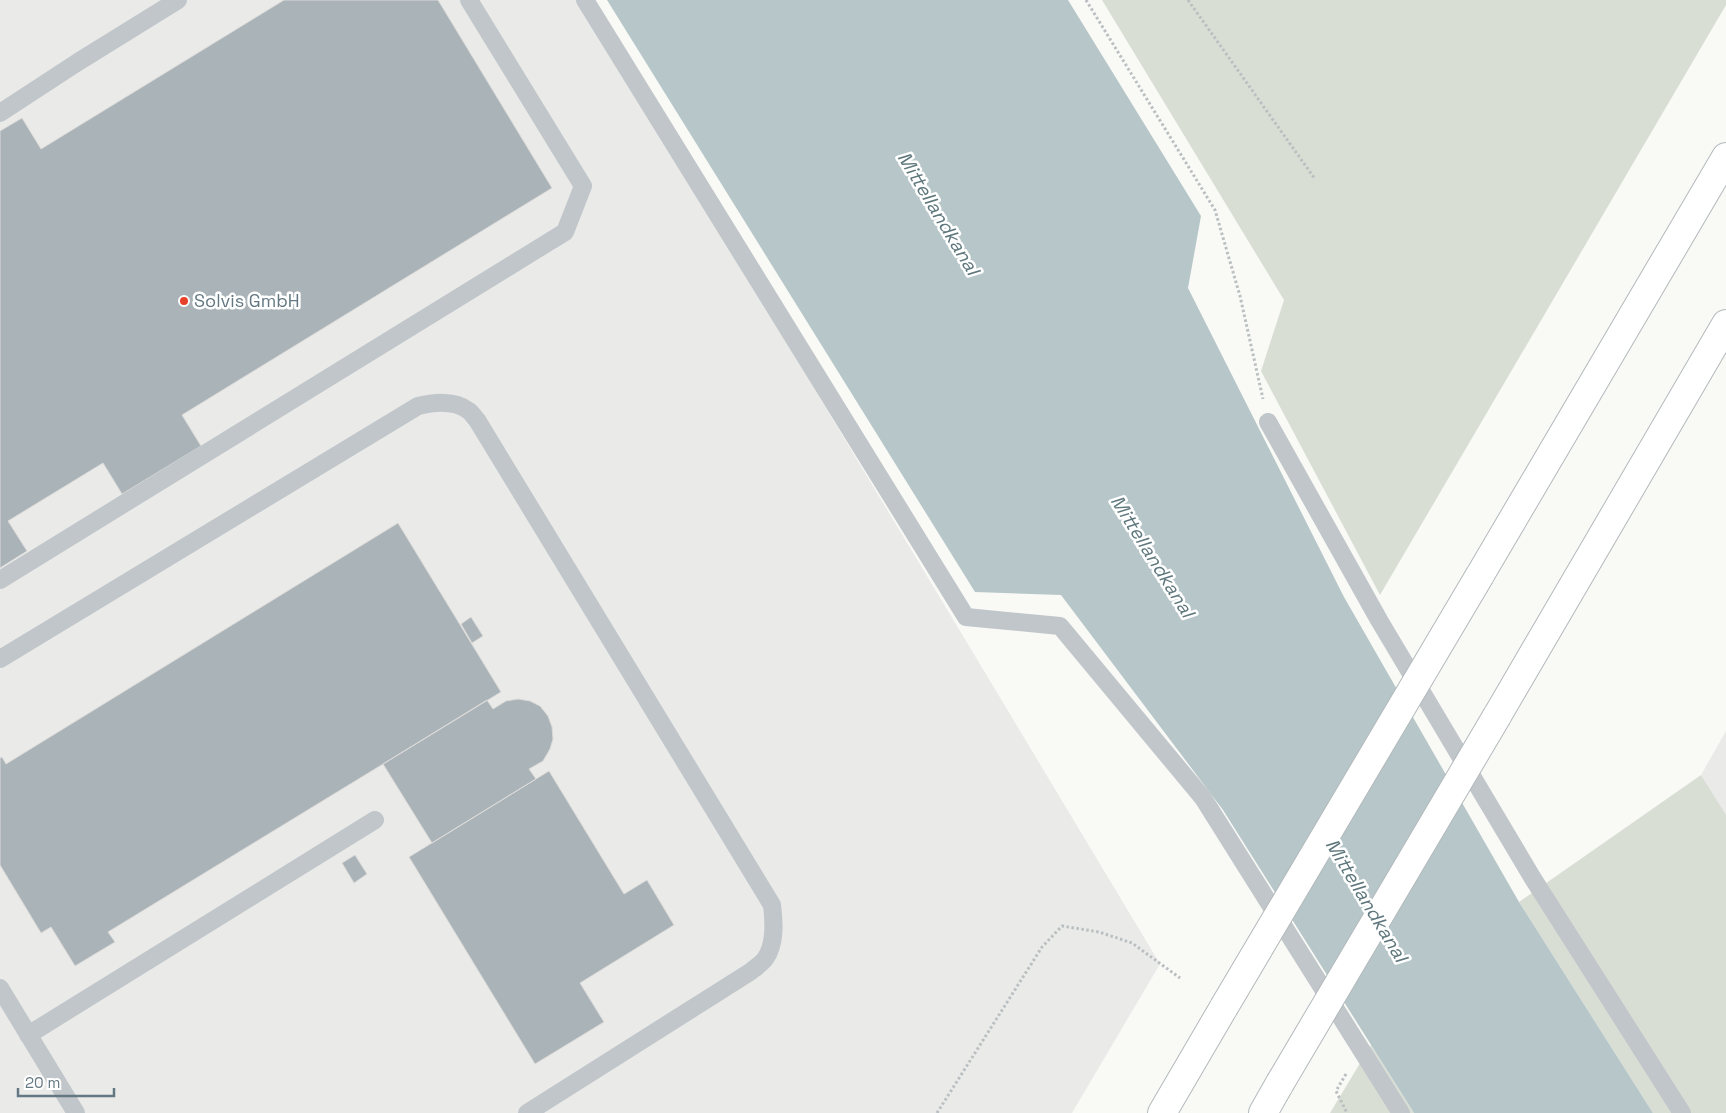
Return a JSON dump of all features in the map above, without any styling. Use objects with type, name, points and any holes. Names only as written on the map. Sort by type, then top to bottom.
[{"type":"highway","points":[[1162,1113],[1726,157]]},
{"type":"highway","points":[[1262,1113],[1726,324]]},
{"type":"lane","points":[[0,113],[178,0]]},
{"type":"lane","points":[[0,580],[565,232],[583,186],[469,0]]},
{"type":"lane","points":[[586,0],[966,617],[1060,626],[1203,798],[1401,1113]]},
{"type":"lane","points":[[0,660],[418,406],[435,402],[453,404],[469,410],[477,420],[772,905],[774,921],[772,943],[766,958],[750,972],[527,1113]]},
{"type":"lane","points":[[1268,422],[1379,620],[1532,877],[1682,1113]]},
{"type":"lane","points":[[28,1035],[376,820]]},
{"type":"lane","points":[[0,988],[76,1113]]},
{"type":"path","points":[[1086,0],[1215,210],[1240,296],[1268,422]]},
{"type":"path","points":[[1188,0],[1315,180]]},
{"type":"path","points":[[937,1113],[1042,947],[1062,926],[1099,932],[1132,943],[1180,978]]},
{"type":"path","points":[[1336,1091],[1347,1113]]},
{"type":"shaded area","points":[[0,0],[581,0],[1160,964],[1072,1113],[0,1113]]},
{"type":"shaded area","points":[[1102,0],[1726,0],[1726,5],[1380,595],[1261,371],[1284,300]]},
{"type":"shaded area","points":[[1726,731],[1726,817],[1701,775]]},
{"type":"shaded area","points":[[1701,775],[1726,815],[1726,1113],[1653,1113],[1519,902]]},
{"type":"shaded area","points":[[1371,1045],[1414,1113],[1330,1113]]},
{"type":"water","name":"Mittellandkanal","points":[[607,0],[1068,0],[1201,216],[1188,288],[1344,597],[1519,902],[1653,1113],[1414,1113],[1223,810],[1061,595],[975,592]]},
{"type":"building","name":"Solvis GmbH","points":[[284,0],[438,0],[552,188],[182,415],[201,446],[122,494],[103,463],[8,521],[27,551],[0,568],[0,131],[22,118],[41,149]]},
{"type":"building","points":[[398,523],[501,692],[108,932],[115,942],[75,966],[51,927],[41,933],[0,865],[0,758],[2,757],[6,764]]},
{"type":"building","points":[[471,617],[483,636],[472,643],[461,624]]},
{"type":"building","points":[[518,699],[530,701],[540,706],[548,716],[552,727],[553,739],[550,749],[543,761],[529,769],[536,779],[432,843],[383,764],[487,700],[493,709],[506,701]]},
{"type":"building","points":[[549,771],[624,894],[647,880],[674,925],[580,983],[604,1022],[535,1064],[409,857]]},
{"type":"building","points":[[355,855],[367,874],[354,883],[342,863]]},
{"type":"place","name":"Solvis GmbH","points":[[184,301]]}]
